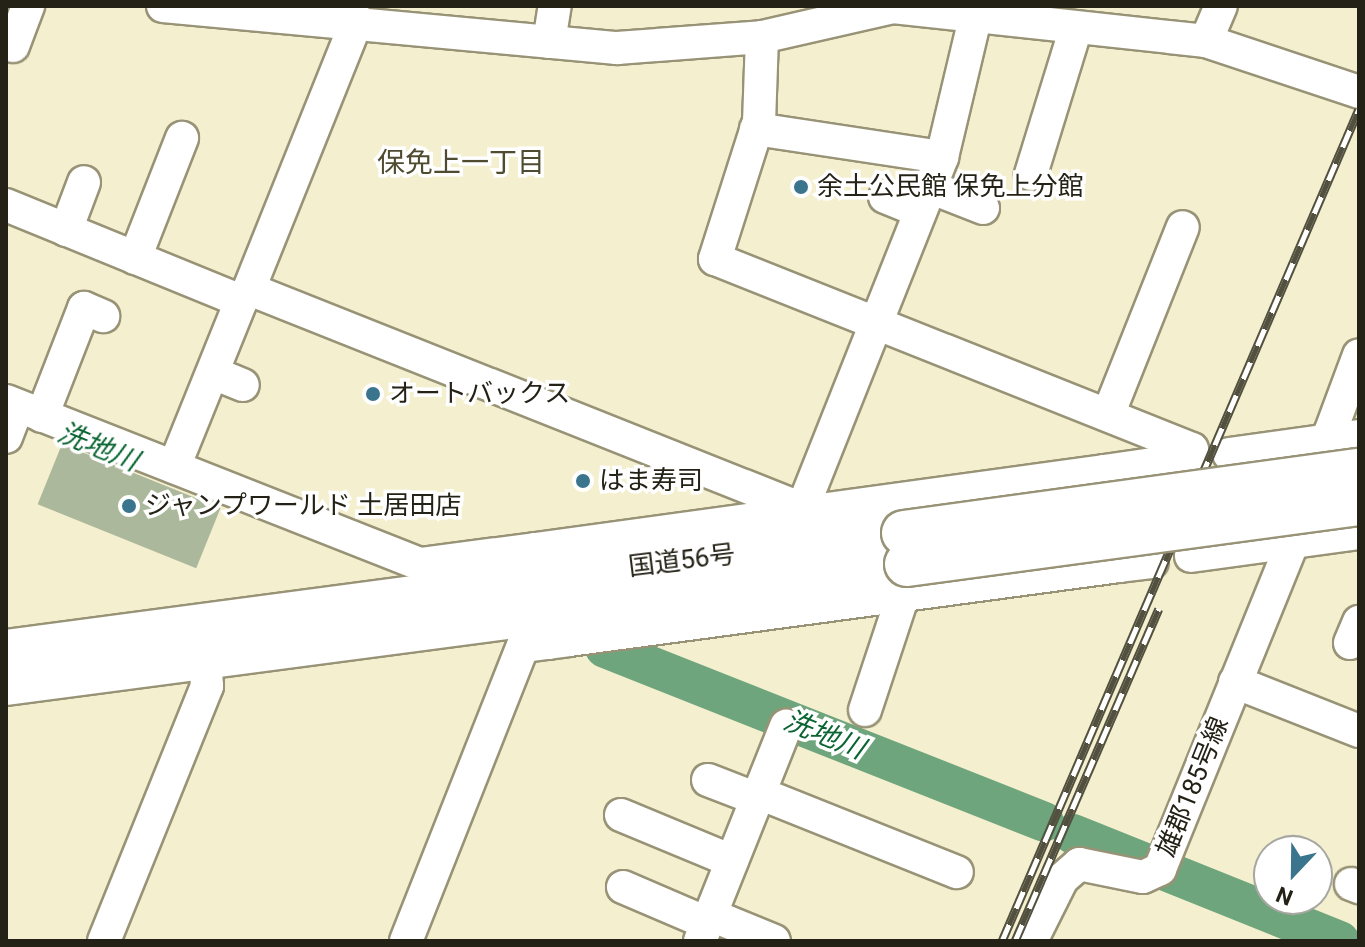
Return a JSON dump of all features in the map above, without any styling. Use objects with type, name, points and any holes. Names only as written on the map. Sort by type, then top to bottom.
[{"type":"highway","name":"国道56号","points":[[905,564],[1350,449]]},
{"type":"highway","name":"国道56号","points":[[6,652],[541,595],[1353,524]]},
{"type":"highway","name":"国道56号","points":[[6,683],[205,656],[541,595]]},
{"type":"street","points":[[13,46],[28,6]]},
{"type":"street","points":[[163,6],[487,20],[549,42],[617,48],[762,37],[893,7],[978,11],[1065,20],[1206,41],[1359,92]]},
{"type":"street","points":[[549,42],[555,6]]},
{"type":"street","points":[[1206,41],[1221,6]]},
{"type":"street","points":[[802,511],[942,157],[978,11]]},
{"type":"street","points":[[174,467],[245,295],[345,15]]},
{"type":"street","points":[[1031,174],[1065,20]]},
{"type":"street","points":[[23,408],[420,564],[541,595],[802,511],[1187,459],[1192,449],[715,259],[756,129],[762,37]]},
{"type":"street","points":[[756,129],[942,157]]},
{"type":"street","points":[[135,258],[182,138]]},
{"type":"street","points":[[66,230],[84,182]]},
{"type":"street","points":[[885,197],[925,199],[983,208]]},
{"type":"street","points":[[6,205],[135,258],[245,295],[802,511]]},
{"type":"street","points":[[1108,415],[1153,336],[1183,250]]},
{"type":"street","points":[[23,408],[75,295]]},
{"type":"street","points":[[6,437],[84,308],[103,316]]},
{"type":"street","points":[[1191,556],[1293,542],[1353,524],[1350,449],[1359,355]]},
{"type":"street","points":[[213,373],[243,385]]},
{"type":"street","points":[[1229,454],[1350,449]]},
{"type":"street","points":[[1104,471],[1119,566]]},
{"type":"street","name":"雄郡185号線","points":[[1031,941],[1062,879],[1079,864],[1143,877],[1160,869],[1293,542]]},
{"type":"street","points":[[865,710],[905,564],[1119,566],[1152,562]]},
{"type":"street","points":[[406,941],[541,595]]},
{"type":"street","points":[[104,941],[207,686],[205,656]]},
{"type":"street","points":[[1235,682],[1359,731]]},
{"type":"street","points":[[706,926],[786,726]]},
{"type":"street","points":[[708,780],[957,872]]},
{"type":"street","points":[[621,815],[732,861]]},
{"type":"street","points":[[623,887],[706,926],[774,941]]},
{"type":"building","name":"ジャンプワールド 土居田店","points":[[62,444],[221,508],[196,568],[38,504]]},
{"type":"waterway","name":"洗地川","points":[[605,648],[1044,822]]},
{"type":"waterway","name":"洗地川","points":[[1073,834],[1145,863]]},
{"type":"waterway","name":"洗地川","points":[[1168,872],[1340,941]]},
{"type":"railway","points":[[1002,941],[1359,109]]},
{"type":"railway","points":[[1015,941],[1159,609]]},
{"type":"place","name":"余土公民館 保免上分館","points":[[801,187]]},
{"type":"place","name":"オートバックス","points":[[373,394]]},
{"type":"place","name":"はま寿司","points":[[583,481]]},
{"type":"place","name":"ジャンプワールド 土居田店","points":[[129,506]]},
{"type":"district","name":"保免上一丁目","points":[[461,163]]}]
